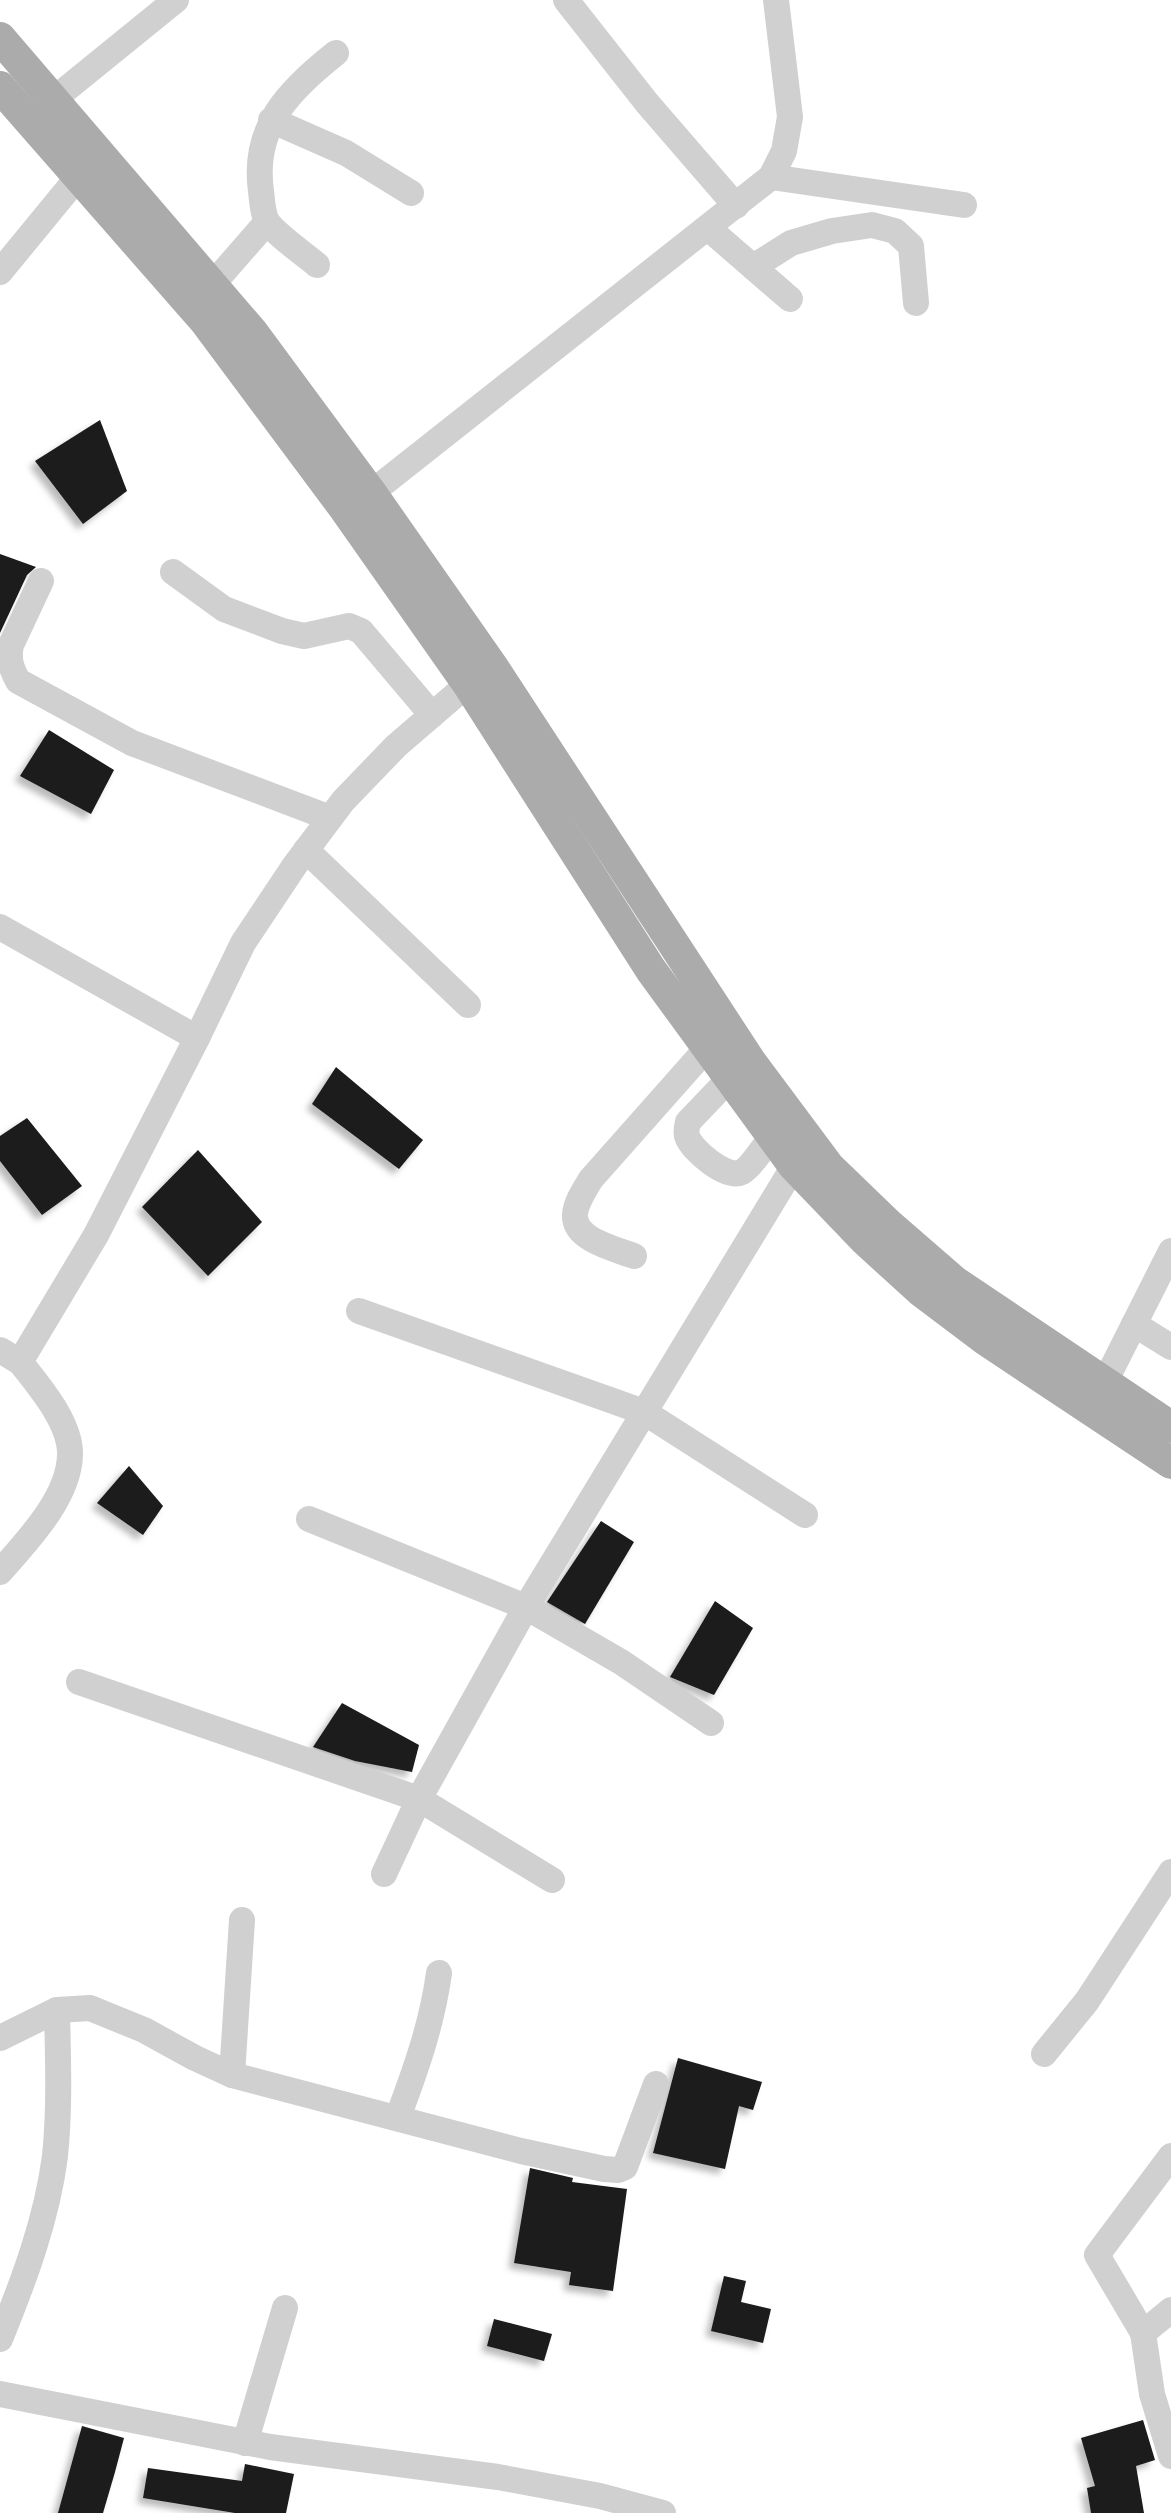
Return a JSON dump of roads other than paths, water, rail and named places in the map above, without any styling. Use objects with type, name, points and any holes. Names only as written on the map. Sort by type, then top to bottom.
[{"type":"main road","points":[[0,38],[253,333],[371,493],[651,970],[794,1166],[865,1240],[921,1291],[986,1340],[1171,1463]]},
{"type":"main road","points":[[0,87],[205,321],[345,509],[481,677],[750,1060],[829,1167],[887,1223],[955,1282],[1171,1427]]},
{"type":"street","points":[[54,99],[176,0]]},
{"type":"street","points":[[566,0],[647,103],[735,206]]},
{"type":"street","points":[[371,493],[771,177],[784,151],[790,117],[776,0]]},
{"type":"street","points":[[317,265],[267,222],[259,175],[260,153],[270,120],[305,77],[336,53]]},
{"type":"street","points":[[270,120],[346,153],[411,193]]},
{"type":"street","points":[[0,272],[78,177]]},
{"type":"street","points":[[771,177],[964,205]]},
{"type":"street","points":[[212,285],[267,222]]},
{"type":"street","points":[[753,267],[791,243],[832,231],[872,225],[895,231],[911,246],[916,303]]},
{"type":"street","points":[[708,228],[790,300]]},
{"type":"street","points":[[173,572],[224,609],[282,631],[304,636],[349,626],[361,631],[432,715]]},
{"type":"street","points":[[41,581],[11,645],[10,668],[18,681],[132,743],[330,818]]},
{"type":"street","points":[[0,1572],[28,1541],[64,1488],[71,1454],[66,1434],[50,1400],[10,1356],[96,1235],[243,944],[306,850],[343,801],[396,746],[481,677]]},
{"type":"street","points":[[306,850],[468,1005]]},
{"type":"street","points":[[0,927],[197,1038]]},
{"type":"street","points":[[634,1256],[590,1238],[578,1227],[575,1214],[591,1179],[708,1047]]},
{"type":"street","points":[[730,1078],[688,1122],[687,1135],[692,1145],[724,1173],[732,1175],[743,1172],[772,1136]]},
{"type":"street","points":[[384,1874],[419,1799],[526,1606],[794,1166]]},
{"type":"street","points":[[1105,1382],[1171,1251]]},
{"type":"street","points":[[359,1311],[645,1412],[805,1515]]},
{"type":"street","points":[[1134,1324],[1171,1347]]},
{"type":"street","points":[[309,1519],[526,1606],[621,1662],[711,1723]]},
{"type":"street","points":[[79,1682],[419,1799],[552,1880]]},
{"type":"street","points":[[1044,2054],[1087,2001],[1171,1872]]},
{"type":"street","points":[[232,2075],[242,1920]]},
{"type":"street","points":[[398,2117],[431,2020],[439,1973]]},
{"type":"street","points":[[0,2038],[57,2010],[90,2008],[114,2017],[232,2075],[521,2151],[618,2170],[625,2167],[629,2158],[656,2084]]},
{"type":"street","points":[[0,2339],[43,2218],[54,2157],[59,2091],[57,2010]]},
{"type":"street","points":[[1171,2156],[1097,2255],[1143,2333],[1152,2394],[1171,2456]]},
{"type":"street","points":[[245,2443],[285,2308]]},
{"type":"street","points":[[1143,2333],[1171,2310]]},
{"type":"street","points":[[0,2394],[245,2443],[498,2477],[600,2496],[663,2513]]}]
